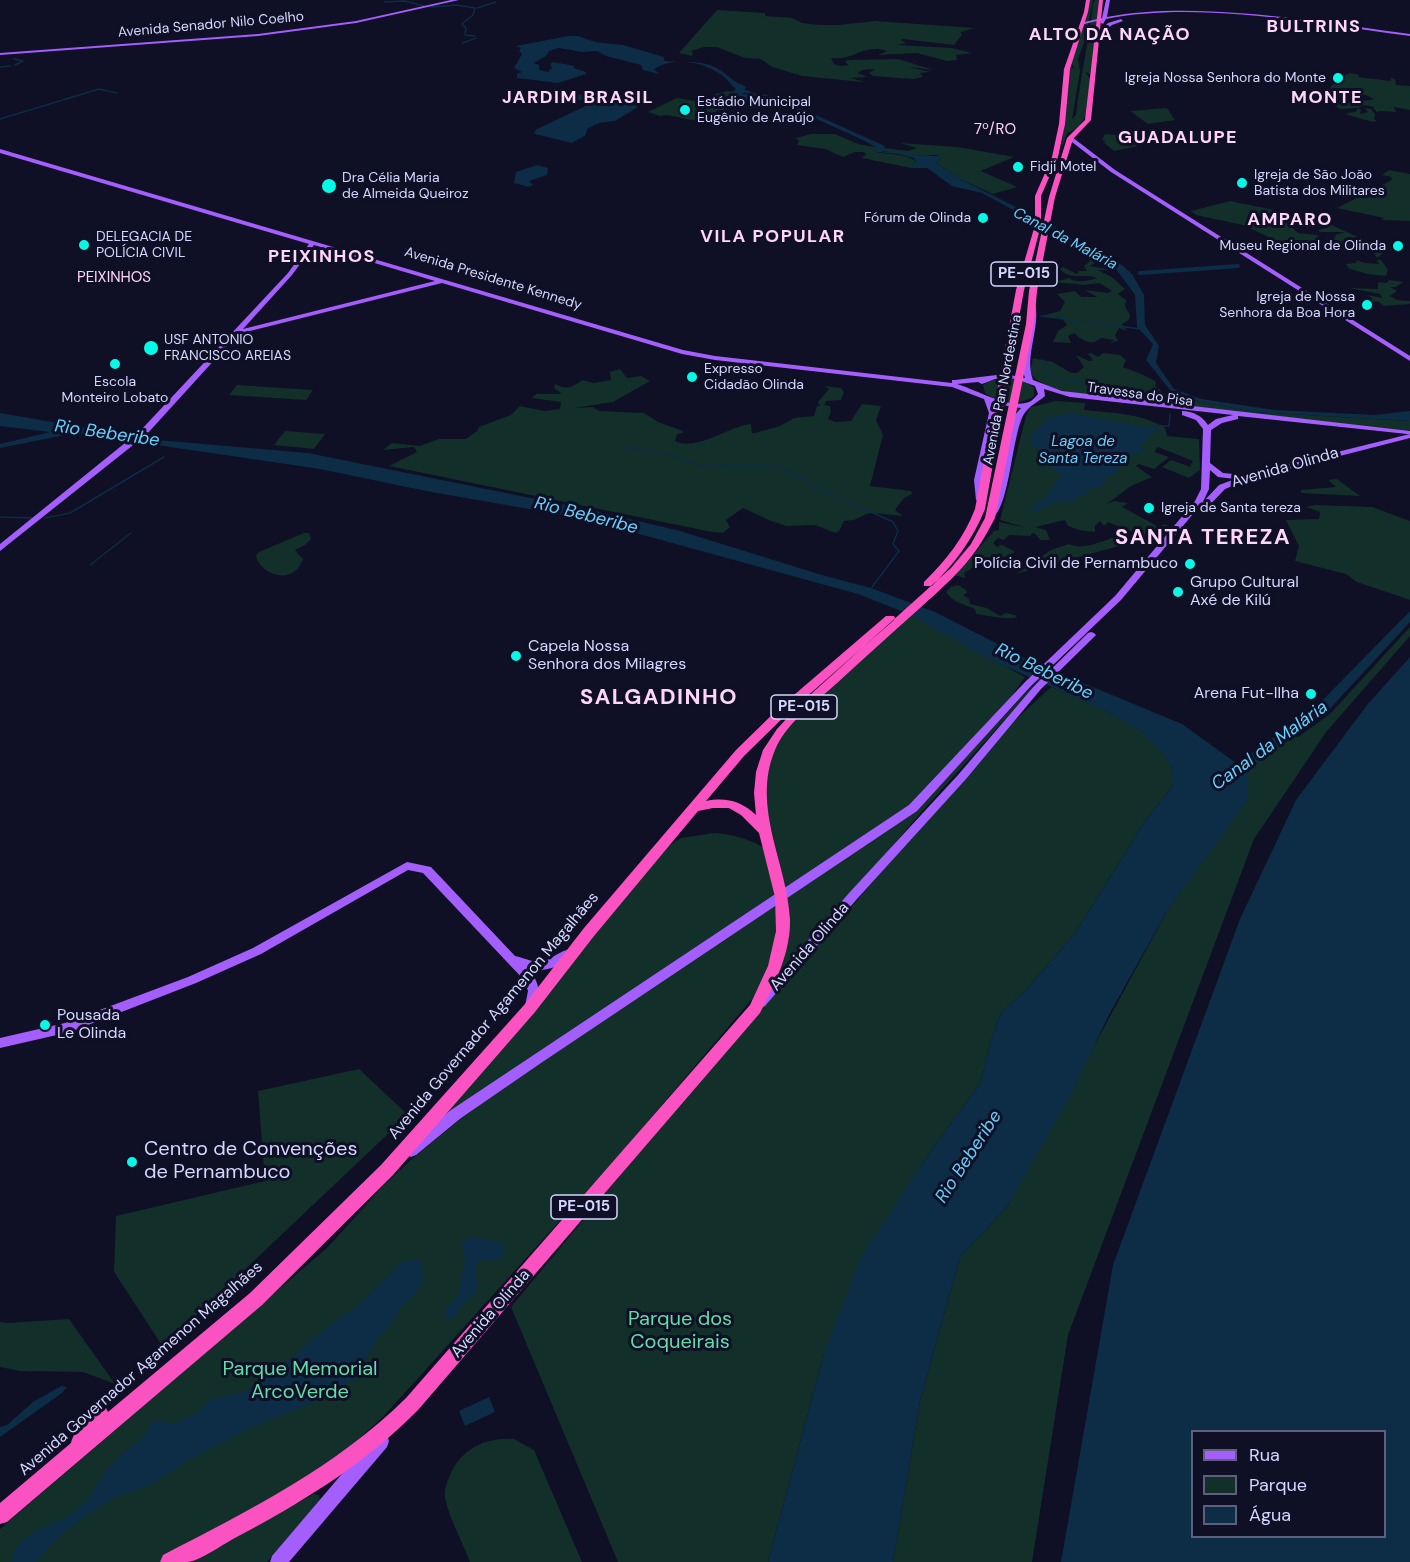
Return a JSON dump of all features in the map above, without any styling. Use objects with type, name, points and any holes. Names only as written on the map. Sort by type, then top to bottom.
[{"type":"highway","name":"PE-015","points":[[1082,22],[1088,0]]},
{"type":"highway","name":"Avenida Pan Nordestina","points":[[1015,324],[1017,308],[1066,149],[1070,138],[1088,120],[1091,80],[1088,69],[1100,31],[1101,0]]},
{"type":"highway","name":"Avenida Pan Nordestina","points":[[999,482],[1030,324],[1042,224],[1038,196],[1055,157],[1072,71],[1069,62],[1082,22]]},
{"type":"highway","points":[[1090,96],[1100,96]]},
{"type":"highway","name":"Avenida Governador Agamenon Magalhães","points":[[755,1009],[769,980],[783,934],[783,904],[760,814],[764,765],[773,742],[804,707],[917,598],[957,552],[976,523],[985,488],[984,478],[1015,324]]},
{"type":"highway","name":"Avenida Governador Agamenon Magalhães","points":[[917,598],[955,570],[975,545],[990,518],[999,482]]},
{"type":"highway","name":"Avenida Governador Agamenon Magalhães","points":[[0,1515],[254,1300],[387,1170],[530,1008],[691,809],[756,736],[868,635],[902,612]]},
{"type":"highway","points":[[691,809],[714,803],[736,805],[748,812],[764,832]]},
{"type":"highway","name":"Avenida Olinda","points":[[412,1404],[755,1009]]},
{"type":"highway","points":[[482,1051],[499,1044]]},
{"type":"highway","name":"PE-015","points":[[170,1562],[296,1494],[330,1473],[363,1449],[412,1404]]},
{"type":"highway","points":[[71,1456],[100,1414]]},
{"type":"main road","name":"Avenida Senador Nilo Coelho","points":[[0,54],[244,37],[334,26],[457,0]]},
{"type":"main road","points":[[1100,31],[1108,0]]},
{"type":"main road","points":[[1104,20],[1156,13],[1255,17],[1410,37]]},
{"type":"main road","points":[[1082,22],[1123,19],[1156,13]]},
{"type":"main road","points":[[1100,31],[1123,19]]},
{"type":"main road","points":[[1070,138],[1083,150],[1299,291],[1410,359]]},
{"type":"main road","points":[[1066,149],[1083,150]]},
{"type":"main road","name":"Avenida Presidente Kennedy","points":[[0,150],[701,356],[952,385],[1004,404],[1029,403]]},
{"type":"main road","points":[[0,548],[143,433],[290,274],[312,243]]},
{"type":"main road","points":[[234,333],[443,281]]},
{"type":"main road","name":"Avenida Presidente Kennedy","points":[[443,281],[700,352],[948,381],[1014,376],[1030,381]]},
{"type":"main road","name":"Avenida Pan Nordestina","points":[[1030,381],[1025,369],[1036,320],[1032,302]]},
{"type":"main road","name":"Avenida Pan Nordestina","points":[[985,397],[979,386],[1001,370],[1013,315],[1017,308]]},
{"type":"main road","points":[[240,326],[251,329]]},
{"type":"main road","points":[[1030,381],[1070,395],[1369,429],[1394,435]]},
{"type":"main road","points":[[1039,386],[1042,392],[1039,399]]},
{"type":"main road","name":"Avenida Governador Agamenon Magalhães","points":[[980,509],[978,480],[993,413],[985,397]]},
{"type":"main road","name":"Travessa do Pisa","points":[[1029,403],[1039,399],[1070,398],[1171,408],[1199,418],[1207,429],[1226,418],[1262,417]]},
{"type":"main road","name":"Avenida Governador Agamenon Magalhães","points":[[990,518],[1002,489],[1019,415],[1029,403]]},
{"type":"main road","name":"Avenida Olinda","points":[[387,1170],[456,1114],[913,808],[1111,606],[1199,502],[1204,495],[1207,429]]},
{"type":"main road","points":[[1369,429],[1381,435],[1382,442]]},
{"type":"main road","name":"Avenida Olinda","points":[[1054,664],[1113,613],[1218,490],[1247,477],[1382,442],[1394,435],[1410,434]]},
{"type":"main road","points":[[1206,464],[1221,475],[1247,477]]},
{"type":"main road","name":"Avenida Olinda","points":[[755,1009],[923,817],[962,777],[1033,686]]},
{"type":"main road","points":[[0,1043],[66,1028],[212,971],[257,951],[401,868],[417,866],[427,870],[504,950],[533,985],[530,1008]]},
{"type":"main road","points":[[504,950],[519,963],[538,966],[557,962],[576,950]]},
{"type":"main road","name":"Avenida Olinda","points":[[278,1562],[412,1404]]},
{"type":"green space","points":[[1089,0],[1093,0],[1085,40],[1078,59],[1080,71],[1072,119],[1076,115],[1093,4],[1095,0],[1099,0],[1092,66],[1088,68],[1091,67],[1090,74],[1085,72],[1091,80],[1088,104],[1084,119],[1075,130],[1067,133],[1062,148],[1068,74],[1071,67],[1075,69],[1071,63]]},
{"type":"green space","points":[[717,10],[765,13],[765,16],[792,18],[802,23],[819,25],[875,21],[975,28],[961,32],[962,35],[954,45],[903,39],[901,40],[906,43],[898,45],[952,48],[972,53],[956,55],[957,60],[947,61],[917,53],[878,55],[887,51],[878,49],[865,50],[846,57],[831,58],[834,64],[841,66],[849,65],[845,62],[848,60],[898,59],[934,70],[908,67],[931,72],[920,73],[923,77],[913,79],[873,76],[869,73],[875,69],[862,70],[858,73],[868,77],[850,78],[865,82],[862,82],[802,76],[772,67],[761,59],[745,58],[717,47],[704,47],[691,51],[692,56],[679,53]]},
{"type":"green space","points":[[1351,73],[1359,75],[1358,77],[1391,81],[1391,78],[1395,79],[1396,85],[1410,86],[1410,110],[1394,107],[1396,112],[1379,111],[1378,113],[1374,107],[1365,105],[1358,108],[1340,109],[1335,106],[1374,99],[1366,95],[1323,97],[1320,92],[1322,90],[1329,90],[1345,75]]},
{"type":"green space","name":"Estádio Municipal Eugênio de Araújo","points":[[727,91],[734,92],[732,95],[740,98],[766,96],[719,110],[697,121],[648,112],[677,98],[701,102],[710,99],[712,95]]},
{"type":"green space","points":[[1167,108],[1175,120],[1148,124],[1130,111]]},
{"type":"green space","points":[[1358,108],[1361,110],[1360,114],[1368,112],[1365,108],[1371,109],[1377,121],[1348,115],[1347,113],[1356,112]]},
{"type":"green space","points":[[811,134],[835,134],[858,144],[875,147],[876,152],[902,155],[916,161],[911,168],[862,158],[866,154],[864,152],[855,152],[843,157],[825,149],[797,145],[799,141],[796,138]]},
{"type":"green space","points":[[1105,134],[1116,135],[1138,146],[1114,151],[1103,142],[1106,141],[1102,140]]},
{"type":"green space","points":[[900,143],[958,147],[1014,157],[981,171],[1017,187],[993,194],[960,179],[936,163],[940,158],[937,155],[922,156],[880,151],[884,148],[907,151],[917,148]]},
{"type":"green space","points":[[1389,170],[1410,174],[1410,221],[1381,220],[1384,218],[1337,208],[1392,180],[1391,177],[1382,175]]},
{"type":"green space","points":[[1230,201],[1274,210],[1267,221],[1287,223],[1298,233],[1317,235],[1322,241],[1312,241],[1306,245],[1323,252],[1309,252],[1310,249],[1297,246],[1299,243],[1277,241],[1243,225],[1196,215],[1191,211]]},
{"type":"green space","points":[[1318,219],[1387,250],[1377,258],[1374,253],[1342,250],[1344,247],[1339,242],[1325,239],[1345,232],[1320,232],[1318,230],[1325,228],[1309,224],[1309,221]]},
{"type":"green space","points":[[1092,259],[1096,262],[1090,266],[1111,270],[1098,270],[1113,278],[1125,289],[1118,294],[1126,300],[1125,306],[1130,315],[1129,320],[1122,324],[1127,331],[1119,328],[1115,335],[1118,341],[1109,343],[1115,340],[1101,338],[1090,342],[1074,333],[1068,336],[1071,343],[1053,342],[1058,331],[1067,325],[1062,318],[1042,316],[1060,311],[1065,302],[1057,294],[1075,291],[1081,297],[1097,297],[1085,290],[1108,293],[1112,291],[1099,283],[1084,285],[1045,281],[1041,279],[1043,269],[1051,268],[1044,272],[1054,280],[1071,277],[1070,279],[1073,280],[1087,281],[1097,278],[1072,276],[1060,269],[1063,267],[1077,274],[1079,271],[1087,271],[1084,266]]},
{"type":"green space","points":[[1357,260],[1379,264],[1377,260],[1381,260],[1388,270],[1386,276],[1367,274],[1347,268],[1349,268],[1346,264],[1356,263]]},
{"type":"green space","points":[[1389,280],[1403,282],[1396,287],[1390,287],[1397,291],[1390,296],[1397,300],[1410,301],[1410,304],[1384,306],[1379,302],[1368,301],[1372,299],[1368,295],[1382,298],[1380,294],[1349,288],[1378,289],[1378,282],[1387,283]]},
{"type":"green space","points":[[1091,353],[1098,357],[1103,353],[1120,355],[1126,360],[1123,367],[1156,382],[1155,386],[1165,394],[1165,403],[1071,393],[1039,381],[1030,372],[1033,358],[1053,362],[1071,373],[1077,373],[1084,367],[1076,355],[1089,361],[1093,360],[1088,354]]},
{"type":"green space","points":[[620,369],[627,378],[641,376],[650,381],[613,402],[574,408],[593,407],[599,411],[644,413],[658,422],[683,431],[677,434],[675,441],[683,444],[702,441],[751,424],[752,433],[755,433],[780,426],[794,418],[814,416],[817,406],[820,406],[818,402],[829,389],[825,386],[841,388],[844,392],[841,400],[826,401],[824,405],[830,406],[831,412],[828,419],[835,422],[851,421],[862,404],[881,406],[876,420],[883,435],[870,486],[911,491],[912,494],[904,498],[895,510],[903,516],[866,514],[854,520],[844,521],[839,531],[835,533],[815,525],[787,526],[743,508],[726,520],[730,527],[723,533],[712,532],[389,466],[417,452],[414,447],[383,450],[392,443],[420,446],[439,439],[466,439],[479,427],[511,415],[520,406],[544,411],[560,409],[561,402],[532,398],[536,394],[562,394],[554,388],[555,384],[566,387],[582,380],[594,383],[611,380],[610,372]]},
{"type":"green space","points":[[1000,378],[1027,383],[1034,388],[1034,396],[1022,401],[1010,402],[985,393],[983,385]]},
{"type":"green space","points":[[237,385],[313,390],[306,400],[229,395]]},
{"type":"green space","points":[[1186,399],[1254,412],[1410,421],[1410,430],[1402,431],[1176,404],[1178,400]]},
{"type":"green space","points":[[1056,401],[1085,403],[1084,410],[1146,419],[1165,428],[1167,436],[1199,439],[1200,470],[1189,478],[1162,467],[1171,460],[1194,468],[1190,466],[1193,461],[1158,447],[1154,452],[1169,457],[1154,469],[1139,464],[1136,466],[1152,477],[1131,486],[1107,504],[1114,501],[1128,503],[1122,507],[1159,527],[1164,524],[1169,526],[1142,536],[1108,522],[1104,526],[1100,521],[1095,526],[1095,532],[1079,530],[1068,526],[1065,520],[1035,527],[1046,530],[1050,540],[1041,540],[1034,533],[1031,536],[1009,535],[1004,540],[998,538],[993,543],[997,547],[1002,545],[1014,553],[999,559],[1000,565],[977,565],[964,573],[965,578],[955,575],[994,531],[999,530],[999,522],[1027,528],[1000,520],[1026,416],[1031,407]]},
{"type":"green space","points":[[285,431],[325,434],[314,449],[274,445]]},
{"type":"green space","points":[[1337,479],[1360,496],[1301,493],[1301,490],[1336,487],[1328,480]]},
{"type":"green space","points":[[1315,505],[1372,507],[1410,521],[1410,600],[1357,582],[1346,574],[1295,561],[1299,546],[1286,520],[1319,519],[1320,512],[1306,507]]},
{"type":"green space","points":[[309,533],[311,539],[295,550],[303,559],[295,571],[290,574],[277,575],[261,566],[256,555],[259,552]]},
{"type":"green space","points":[[1123,534],[1134,542],[1016,574],[1051,550],[1069,544],[1081,546],[1096,544]]},
{"type":"green space","points":[[958,585],[966,590],[967,593],[963,595],[969,599],[970,604],[987,608],[1000,616],[1006,613],[1017,617],[1003,618],[976,614],[975,609],[955,601],[946,592]]},
{"type":"green space","points":[[908,613],[1025,677],[1004,707],[914,805],[785,888],[764,796],[770,746],[805,708]]},
{"type":"green space","points":[[1410,627],[1410,636],[1327,731],[1254,839],[1068,1335],[1032,1562],[893,1562],[920,1401],[960,1257],[1007,1207],[1167,911],[1248,797],[1248,772],[1275,745],[1293,734],[1298,737],[1330,714]]},
{"type":"green space","points":[[1031,687],[1034,687],[917,817],[770,990],[789,939],[785,892],[926,800]]},
{"type":"green space","name":"Parque dos Coqueirais","points":[[1051,687],[1119,718],[1150,739],[1171,766],[1173,785],[1144,823],[1075,933],[1026,990],[1001,1013],[991,1040],[981,1082],[922,1164],[824,1354],[768,1562],[618,1562],[511,1307],[799,960],[854,904],[994,740]]},
{"type":"green space","name":"Parque Memorial ArcoVerde","points":[[714,833],[739,837],[757,844],[770,854],[775,863],[777,918],[774,945],[766,971],[753,998],[621,1153],[383,1417],[344,1452],[270,1502],[164,1562],[0,1562],[0,1529],[328,1247],[383,1186],[464,1116],[409,1149],[657,853],[681,838]]},
{"type":"green space","points":[[359,1069],[408,1115],[163,1347],[114,1272],[116,1216],[265,1181],[258,1091]]},
{"type":"green space","points":[[69,1319],[115,1384],[83,1372],[20,1371],[0,1367],[0,1322]]},
{"type":"green space","points":[[514,1439],[534,1450],[582,1562],[470,1562],[452,1521],[445,1488],[455,1466],[468,1451],[485,1442]]},
{"type":"green space","points":[[314,1494],[319,1495],[320,1501],[267,1562],[189,1562]]},
{"type":"water","points":[[568,36],[623,45],[664,57],[664,61],[699,63],[712,66],[746,87],[744,90],[748,91],[742,94],[773,96],[885,146],[882,152],[939,156],[936,163],[960,179],[1054,226],[1075,241],[1122,265],[1132,274],[1144,295],[1145,325],[1159,346],[1156,363],[1174,389],[1201,399],[1275,410],[1375,415],[1410,411],[1410,421],[1254,412],[1186,399],[1179,400],[1176,404],[1169,403],[1170,390],[1146,360],[1153,344],[1137,327],[1135,295],[1113,265],[1070,244],[1050,230],[982,193],[952,186],[927,168],[911,168],[916,161],[914,158],[876,152],[875,147],[865,141],[766,96],[748,99],[734,97],[732,93],[736,89],[726,79],[699,64],[680,62],[662,65],[654,69],[659,74],[643,70],[641,65],[606,56],[597,51],[582,52],[559,48],[549,51],[546,56],[534,63],[539,65],[539,70],[548,72],[553,62],[575,66],[573,68],[586,72],[586,74],[558,83],[517,78],[517,74],[522,72],[514,68],[522,54],[519,51],[521,48],[516,46]]},
{"type":"water","points":[[587,93],[638,107],[615,121],[599,123],[587,129],[586,135],[572,143],[535,134],[537,129],[592,103],[576,99],[576,96]]},
{"type":"water","points":[[537,165],[548,168],[547,175],[529,181],[533,185],[529,187],[514,183],[516,172]]},
{"type":"water","name":"Rio Beberibe","points":[[0,413],[157,440],[308,453],[600,512],[680,531],[871,588],[935,612],[1035,663],[1182,724],[1239,765],[1256,749],[1310,713],[1410,611],[1410,622],[1326,713],[1275,745],[1248,772],[1248,799],[1167,911],[1110,1013],[1070,1096],[1007,1207],[960,1257],[920,1401],[893,1562],[768,1562],[824,1354],[860,1259],[922,1164],[981,1082],[991,1040],[1001,1013],[1026,990],[1075,933],[1144,823],[1173,785],[1172,768],[1162,752],[1143,733],[1112,714],[989,659],[911,615],[858,594],[581,518],[431,492],[320,469],[75,433],[0,448],[0,444],[50,432],[0,426]]},
{"type":"water","name":"Lagoa de Santa Tereza","points":[[1069,413],[1144,427],[1159,426],[1153,434],[1145,437],[1146,442],[1139,446],[1145,450],[1136,454],[1124,455],[1119,462],[1118,471],[1107,477],[1102,488],[1086,490],[1089,496],[1079,496],[1073,501],[1061,501],[1041,507],[1037,514],[1030,508],[1045,498],[1060,477],[1059,473],[1051,469],[1051,460],[1030,443],[1031,434],[1042,425],[1045,419]]},
{"type":"water","points":[[1410,657],[1410,1562],[1061,1562],[1113,1265],[1240,919],[1296,800],[1367,705]]},
{"type":"water","points":[[475,1237],[504,1245],[504,1255],[496,1260],[480,1261],[475,1266],[477,1284],[474,1294],[461,1306],[457,1316],[450,1319],[444,1318],[445,1309],[459,1293],[465,1259],[462,1245],[468,1238]]},
{"type":"water","points":[[418,1258],[423,1273],[422,1286],[402,1306],[387,1330],[377,1339],[354,1380],[312,1403],[248,1429],[147,1486],[114,1498],[63,1533],[35,1562],[11,1562],[14,1552],[27,1537],[79,1508],[110,1466],[142,1438],[153,1421],[175,1423],[194,1416],[210,1399],[245,1392],[290,1359],[332,1323],[353,1310],[401,1263]]},
{"type":"water","points":[[61,1386],[67,1387],[62,1393],[0,1437],[0,1427],[7,1425],[33,1402]]},
{"type":"water","points":[[489,1397],[495,1412],[465,1426],[459,1411]]},
{"type":"waterway","points":[[384,2],[405,1],[424,6]]},
{"type":"waterway","points":[[477,8],[496,2]]},
{"type":"waterway","points":[[431,7],[457,5],[475,8],[473,15],[462,24],[466,28],[465,35],[475,36]]},
{"type":"waterway","points":[[463,43],[476,38]]},
{"type":"waterway","points":[[14,59],[23,61],[15,65]]},
{"type":"waterway","points":[[0,67],[10,66]]},
{"type":"waterway","name":"Canal da Malária","points":[[736,84],[741,86],[742,90],[755,95],[767,95]]},
{"type":"waterway","points":[[0,119],[99,89],[117,93]]},
{"type":"waterway","points":[[748,98],[746,106],[756,107]]},
{"type":"waterway","points":[[722,105],[746,99]]},
{"type":"waterway","points":[[1140,273],[1238,266]]},
{"type":"waterway","points":[[1041,316],[1141,329]]},
{"type":"waterway","points":[[1043,360],[1047,375],[1052,377],[1092,386],[1170,396]]},
{"type":"waterway","points":[[1159,426],[1169,426],[1170,414]]},
{"type":"waterway","points":[[623,447],[663,453],[702,466],[781,467],[820,489],[893,522],[898,531],[893,544],[899,551],[872,587]]},
{"type":"waterway","name":"Rio Beberibe","points":[[45,518],[70,513],[164,457]]},
{"type":"waterway","points":[[0,517],[32,518]]},
{"type":"waterway","points":[[90,565],[131,533]]},
{"type":"place","name":"Igreja Nossa Senhora do Monte","points":[[1338,78]]},
{"type":"place","name":"Estádio Municipal Eugênio de Araújo","points":[[685,110]]},
{"type":"place","name":"Fidji Motel","points":[[1018,167]]},
{"type":"place","name":"Igreja de São João Batista dos Militares","points":[[1242,183]]},
{"type":"place","name":"Dra Célia Maria de Almeida Queiroz","points":[[329,186]]},
{"type":"place","name":"Fórum de Olinda","points":[[983,218]]},
{"type":"place","name":"DELEGACIA DE POLÍCIA CIVIL","points":[[84,245]]},
{"type":"place","name":"Museu Regional de Olinda","points":[[1398,246]]},
{"type":"place","name":"Igreja de Nossa Senhora da Boa Hora","points":[[1367,305]]},
{"type":"place","name":"USF ANTONIO FRANCISCO AREIAS","points":[[151,348]]},
{"type":"place","name":"Escola Monteiro Lobato","points":[[115,364]]},
{"type":"place","name":"Expresso Cidadão Olinda","points":[[692,377]]},
{"type":"place","name":"Igreja de Santa tereza","points":[[1149,508]]},
{"type":"place","name":"Polícia Civil de Pernambuco","points":[[1190,564]]},
{"type":"place","name":"Grupo Cultural Axé de Kilú","points":[[1178,592]]},
{"type":"place","name":"Capela Nossa Senhora dos Milagres","points":[[516,656]]},
{"type":"place","name":"Arena Fut-Ilha","points":[[1311,694]]},
{"type":"place","name":"Pousada Le Olinda","points":[[45,1025]]},
{"type":"place","name":"Centro de Convenções de Pernambuco","points":[[132,1162]]},
{"type":"district","name":"BULTRINS","points":[[1314,27]]},
{"type":"district","name":"ALTO DA NAÇÃO","points":[[1110,35]]},
{"type":"district","name":"JARDIM BRASIL","points":[[578,98]]},
{"type":"district","name":"MONTE","points":[[1327,98]]},
{"type":"district","name":"7º/RO","points":[[995,130]]},
{"type":"district","name":"GUADALUPE","points":[[1178,138]]},
{"type":"district","name":"AMPARO","points":[[1290,220]]},
{"type":"district","name":"VILA POPULAR","points":[[773,237]]},
{"type":"district","name":"PEIXINHOS","points":[[322,257]]},
{"type":"district","name":"PEIXINHOS","points":[[114,278]]},
{"type":"district","name":"SANTA TEREZA","points":[[1203,538]]},
{"type":"district","name":"SALGADINHO","points":[[659,698]]}]
